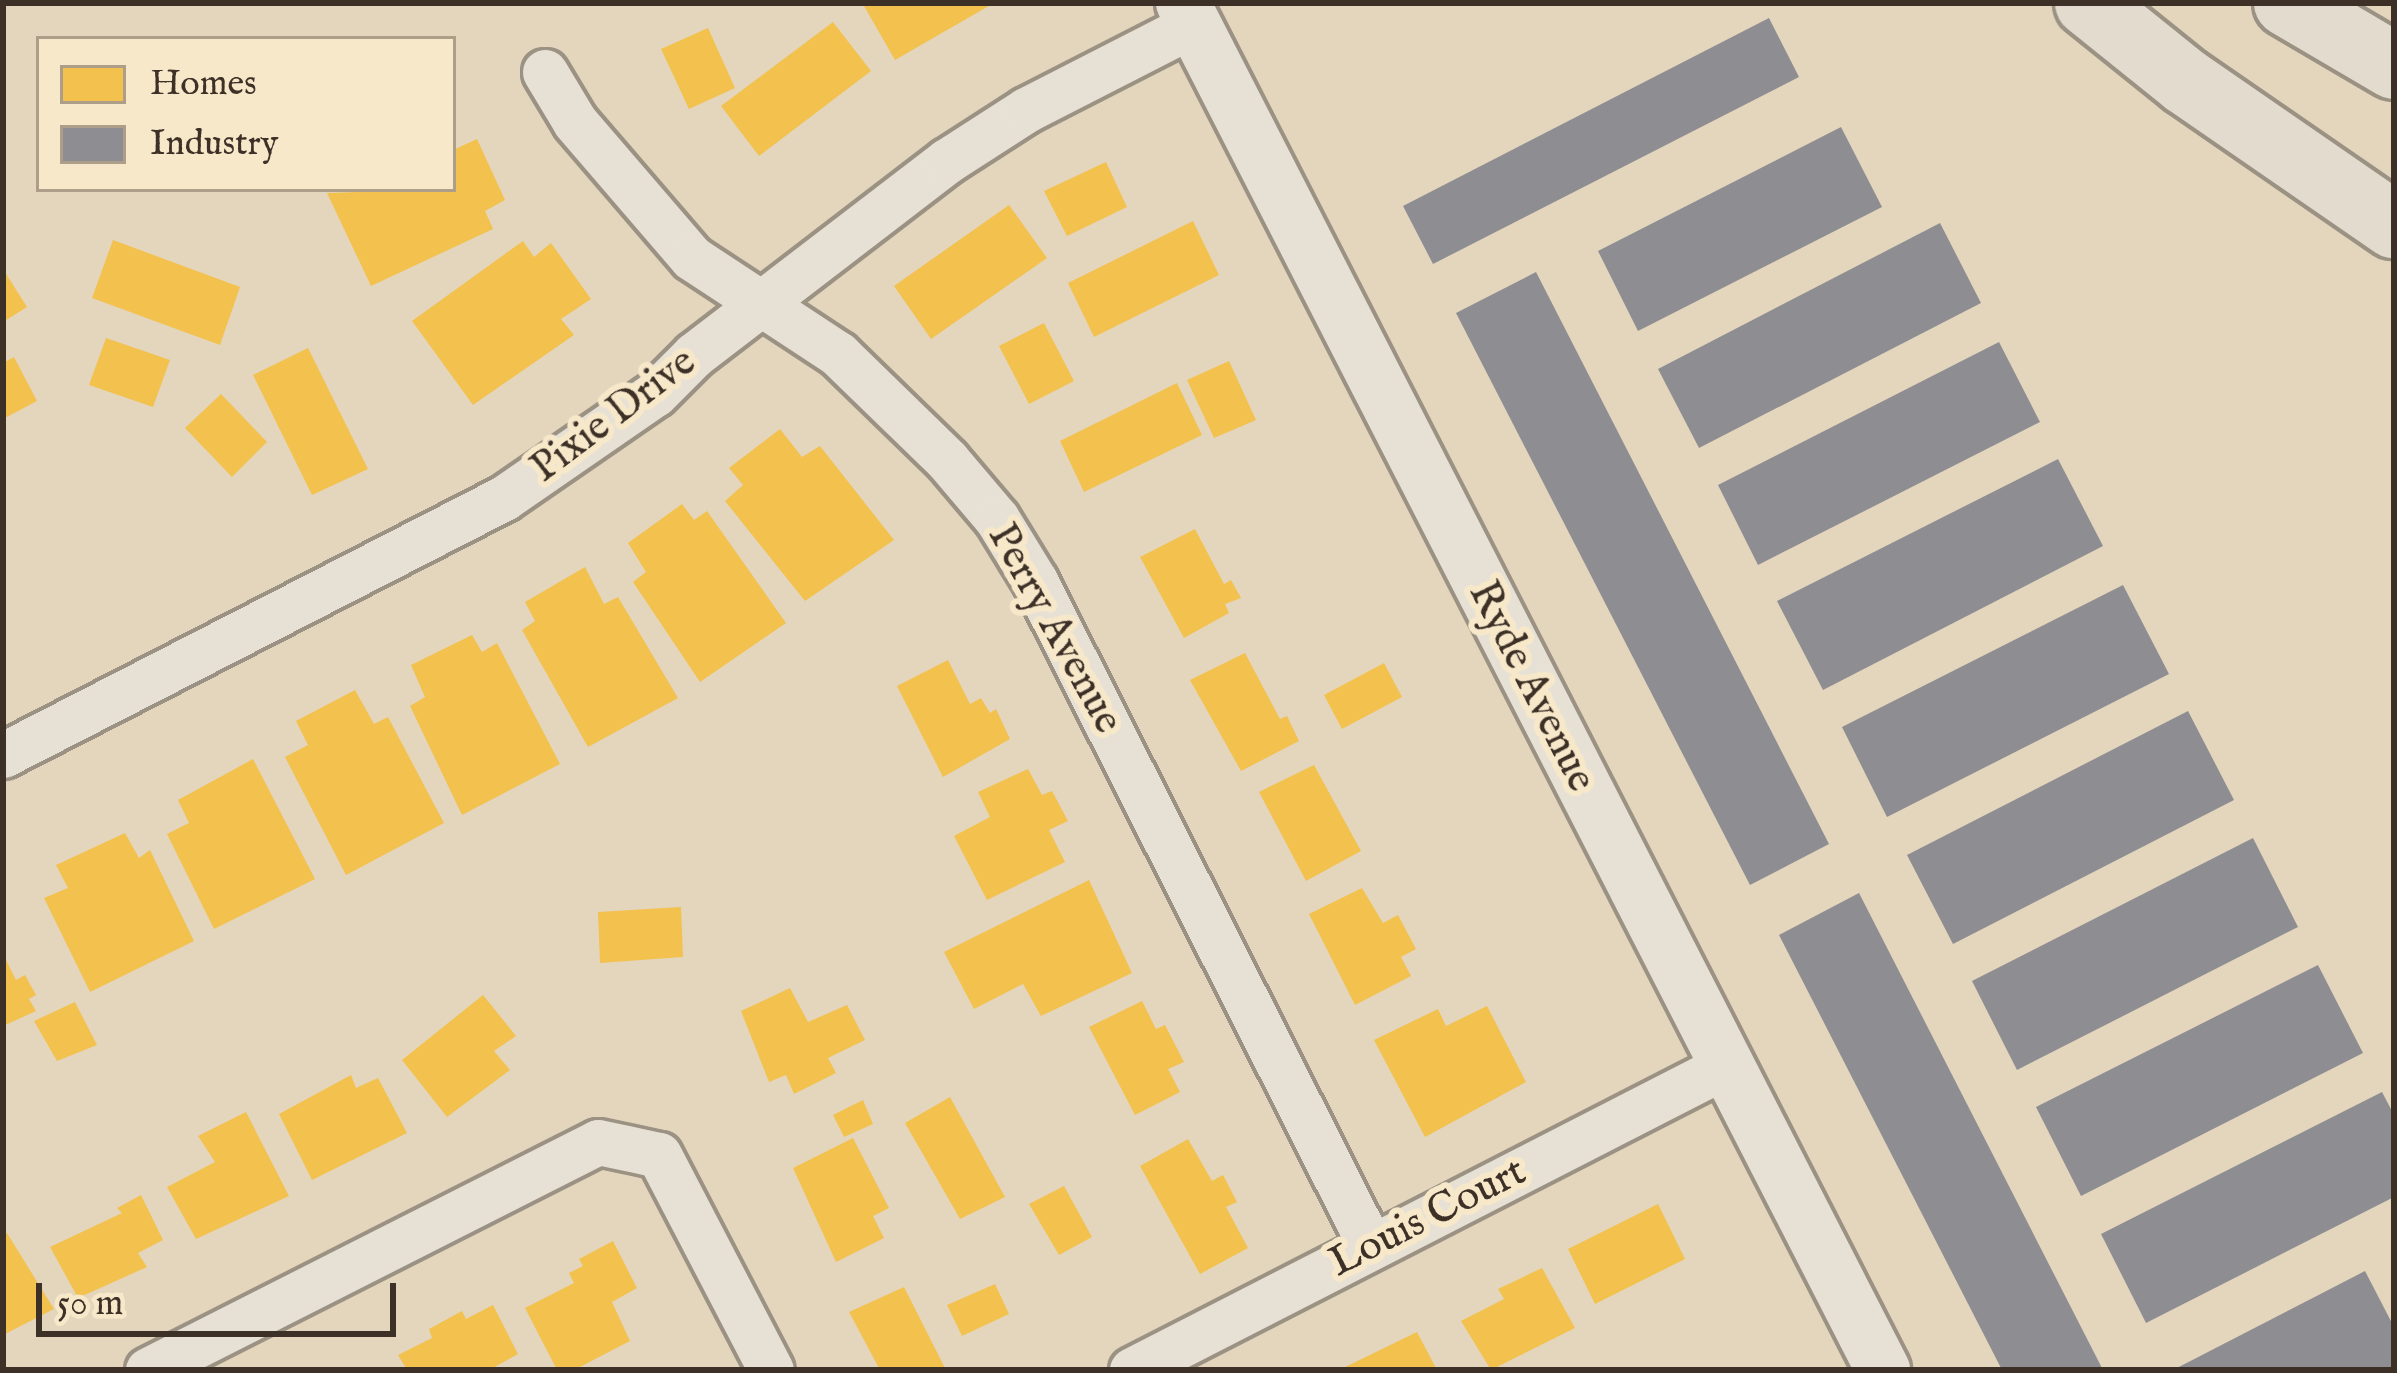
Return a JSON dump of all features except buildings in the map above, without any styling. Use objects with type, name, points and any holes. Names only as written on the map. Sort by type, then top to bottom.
[{"type":"highway","points":[[2088,3],[2185,81],[2394,225]]},
{"type":"highway","points":[[2287,3],[2394,66]]},
{"type":"street","name":"Pixie Drive","points":[[3,755],[504,499],[655,394],[694,355],[967,148],[1188,14]]},
{"type":"street","name":"Ryde Avenue","points":[[1188,14],[1882,1370]]},
{"type":"street","name":"Perry Avenue","points":[[545,72],[575,122],[692,258],[838,354],[947,460],[997,519],[1035,581],[1372,1246]]},
{"type":"street","name":"Louis Court","points":[[1132,1370],[1725,1066]]},
{"type":"street","points":[[148,1370],[598,1142],[646,1149],[659,1156],[680,1187],[771,1370]]}]
